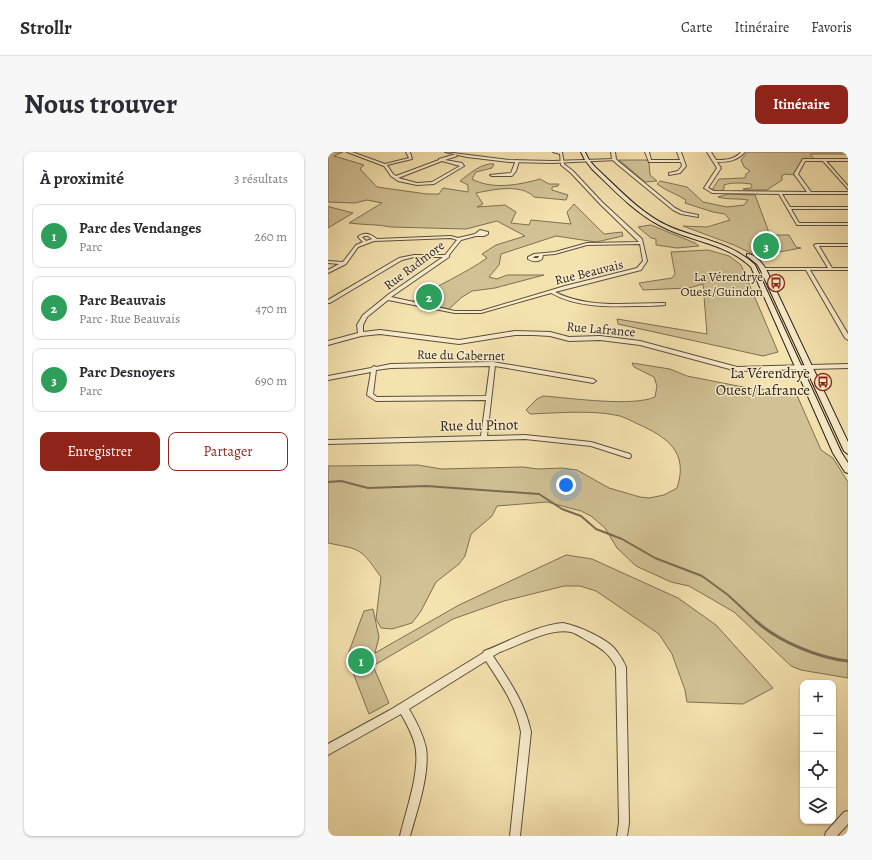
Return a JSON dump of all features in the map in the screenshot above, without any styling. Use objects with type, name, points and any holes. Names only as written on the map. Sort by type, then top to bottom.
[{"type":"main road","points":[[583,152],[587,160],[641,212],[654,221],[680,233],[732,251],[750,262],[757,271],[803,366],[848,452]]},
{"type":"main road","points":[[589,152],[594,161],[646,210],[657,218],[684,230],[739,250],[754,258],[763,269],[837,453],[848,470]]},
{"type":"street","points":[[349,152],[385,165],[395,178],[413,183],[433,183],[462,166],[461,164],[440,160]]},
{"type":"street","points":[[385,165],[411,158],[408,152]]},
{"type":"street","points":[[447,152],[481,159],[517,161],[616,160]]},
{"type":"street","points":[[555,152],[561,153],[562,164],[572,172],[601,203],[632,230],[642,243]]},
{"type":"street","points":[[613,152],[616,160],[674,209],[682,213],[697,216]]},
{"type":"street","points":[[646,152],[650,161],[683,161]]},
{"type":"street","points":[[670,174],[682,171],[684,166],[679,152]]},
{"type":"street","points":[[709,152],[719,168],[719,171],[706,188],[708,191],[717,193],[848,193]]},
{"type":"street","points":[[715,161],[731,160],[740,156],[743,152]]},
{"type":"street","points":[[395,178],[456,154]]},
{"type":"street","points":[[810,193],[796,174],[804,160],[848,160]]},
{"type":"street","points":[[824,160],[848,188]]},
{"type":"street","points":[[512,174],[517,161]]},
{"type":"street","points":[[496,174],[512,174],[506,176],[492,175],[496,174]]},
{"type":"street","points":[[780,193],[798,224],[848,224]]},
{"type":"street","points":[[789,208],[848,208]]},
{"type":"street","name":"Rue Radmore","points":[[365,242],[360,238],[362,235],[370,235],[375,239]]},
{"type":"street","points":[[458,239],[476,235]]},
{"type":"street","name":"Rue Radmore","points":[[328,272],[344,263],[354,249],[365,242],[375,239],[451,237],[458,239],[459,242],[448,256],[387,298],[362,319],[360,325],[361,334]]},
{"type":"street","points":[[541,255],[592,244],[642,243]]},
{"type":"street","name":"Rue Beauvais","points":[[387,298],[448,311],[467,313],[491,311],[552,292],[639,269],[645,261],[642,243]]},
{"type":"street","points":[[831,269],[816,245],[848,245]]},
{"type":"street","points":[[328,302],[402,258],[414,256],[448,256]]},
{"type":"street","points":[[328,262],[344,263]]},
{"type":"street","points":[[763,269],[848,269]]},
{"type":"street","points":[[807,269],[847,335]]},
{"type":"street","points":[[552,292],[561,298],[583,303],[663,304]]},
{"type":"street","name":"Rue Lafrance","points":[[328,343],[361,334],[380,332],[399,333],[425,339],[459,342],[515,333],[550,334],[570,339],[600,338],[640,343],[730,368],[752,369],[803,366],[848,366]]},
{"type":"street","points":[[484,437],[493,364]]},
{"type":"street","name":"Rue du Cabernet","points":[[328,378],[374,368],[391,366],[493,364],[594,381]]},
{"type":"street","points":[[374,368],[370,395],[376,399],[489,398]]},
{"type":"street","name":"Rue du Pinot","points":[[328,442],[525,437],[591,444],[628,456]]},
{"type":"street","points":[[328,750],[402,707],[487,654],[558,627],[574,629],[606,646],[615,654],[621,667],[624,823],[622,836]]},
{"type":"street","points":[[487,654],[519,705],[525,722],[526,732],[515,836]]},
{"type":"street","points":[[402,707],[409,719],[421,750],[420,771],[406,836]]},
{"type":"street","points":[[830,836],[848,816]]},
{"type":"shaded area","points":[[328,152],[343,152],[334,156],[364,165],[360,169],[377,187],[427,194],[439,194],[443,188],[468,192],[468,185],[460,181],[485,165],[494,164],[492,168],[476,172],[472,179],[488,184],[515,185],[540,179],[549,184],[559,184],[558,186],[552,187],[552,190],[568,195],[566,200],[534,197],[522,190],[498,189],[476,193],[483,204],[477,207],[505,205],[516,212],[511,223],[529,225],[531,220],[571,224],[567,212],[574,204],[604,234],[622,232],[623,236],[596,242],[556,236],[501,254],[499,265],[489,277],[497,279],[507,275],[544,275],[495,288],[472,291],[462,297],[449,309],[413,301],[487,258],[482,254],[496,245],[525,236],[497,221],[466,229],[391,227],[349,223],[382,203],[367,200],[355,203],[328,202]]},
{"type":"shaded area","points":[[748,152],[845,152],[847,154],[810,154],[814,159],[808,159],[796,171],[796,175],[785,174],[782,176],[782,180],[767,190],[745,190],[743,189],[751,188],[751,184],[730,183],[724,185],[724,189],[721,191],[712,190],[719,179],[745,178],[746,174],[750,171],[744,167],[741,160]]},
{"type":"shaded area","points":[[619,160],[647,160],[649,162],[650,175],[657,181],[645,182]]},
{"type":"shaded area","points":[[660,181],[687,187],[703,202],[727,207],[744,205],[748,200],[718,197],[728,194],[755,195],[770,235],[789,235],[796,247],[801,248],[757,256],[734,245],[683,226],[707,227],[730,220],[725,214],[713,212],[685,203],[686,200],[657,184]]},
{"type":"shaded area","points":[[328,206],[330,207],[353,213],[328,228]]},
{"type":"shaded area","points":[[651,225],[699,246],[677,248],[656,245],[656,239],[651,238],[638,227]]},
{"type":"shaded area","points":[[708,250],[729,256],[741,265],[778,352],[763,356],[618,324],[617,319],[707,334],[703,284],[689,288],[643,290],[639,283],[672,278],[675,274],[671,252]]},
{"type":"shaded area","points":[[632,363],[670,369],[687,376],[743,387],[796,393],[821,450],[833,458],[848,482],[848,678],[801,670],[791,666],[734,612],[689,586],[671,582],[636,566],[617,548],[605,528],[591,516],[581,511],[547,502],[497,506],[492,516],[471,534],[465,556],[459,564],[436,582],[421,611],[412,623],[392,629],[381,628],[376,619],[381,577],[369,560],[360,552],[348,547],[328,543],[328,466],[418,465],[441,469],[523,467],[538,469],[562,468],[577,470],[609,488],[640,497],[649,498],[664,495],[677,488],[680,475],[680,465],[678,455],[673,447],[658,434],[624,417],[605,413],[584,412],[530,414],[526,410],[537,399],[543,396],[617,402],[645,400],[655,397],[657,386],[654,377],[634,367]]},
{"type":"shaded area","points":[[566,555],[592,559],[678,598],[716,625],[773,688],[743,704],[687,702],[685,690],[672,654],[659,634],[596,591],[580,586],[564,586],[504,601],[453,619],[373,666],[389,703],[369,714],[347,657],[364,611],[373,609],[379,637],[375,653],[459,605]]},
{"type":"waterway","points":[[328,482],[341,481],[368,488],[426,486],[539,494],[562,509],[581,516],[596,529],[622,539],[655,558],[702,576],[728,595],[757,622]]},
{"type":"waterway","points":[[756,621],[787,642],[824,656],[848,661]]},
{"type":"place","name":"Parc Desnoyers","points":[[766,246]]},
{"type":"place","name":"La Vérendrye Ouest/Guindon","points":[[776,283]]},
{"type":"place","name":"Parc Beauvais","points":[[429,297]]},
{"type":"place","name":"La Vérendrye Ouest/Lafrance","points":[[823,382]]},
{"type":"place","name":"Parc des Vendanges","points":[[361,661]]}]
